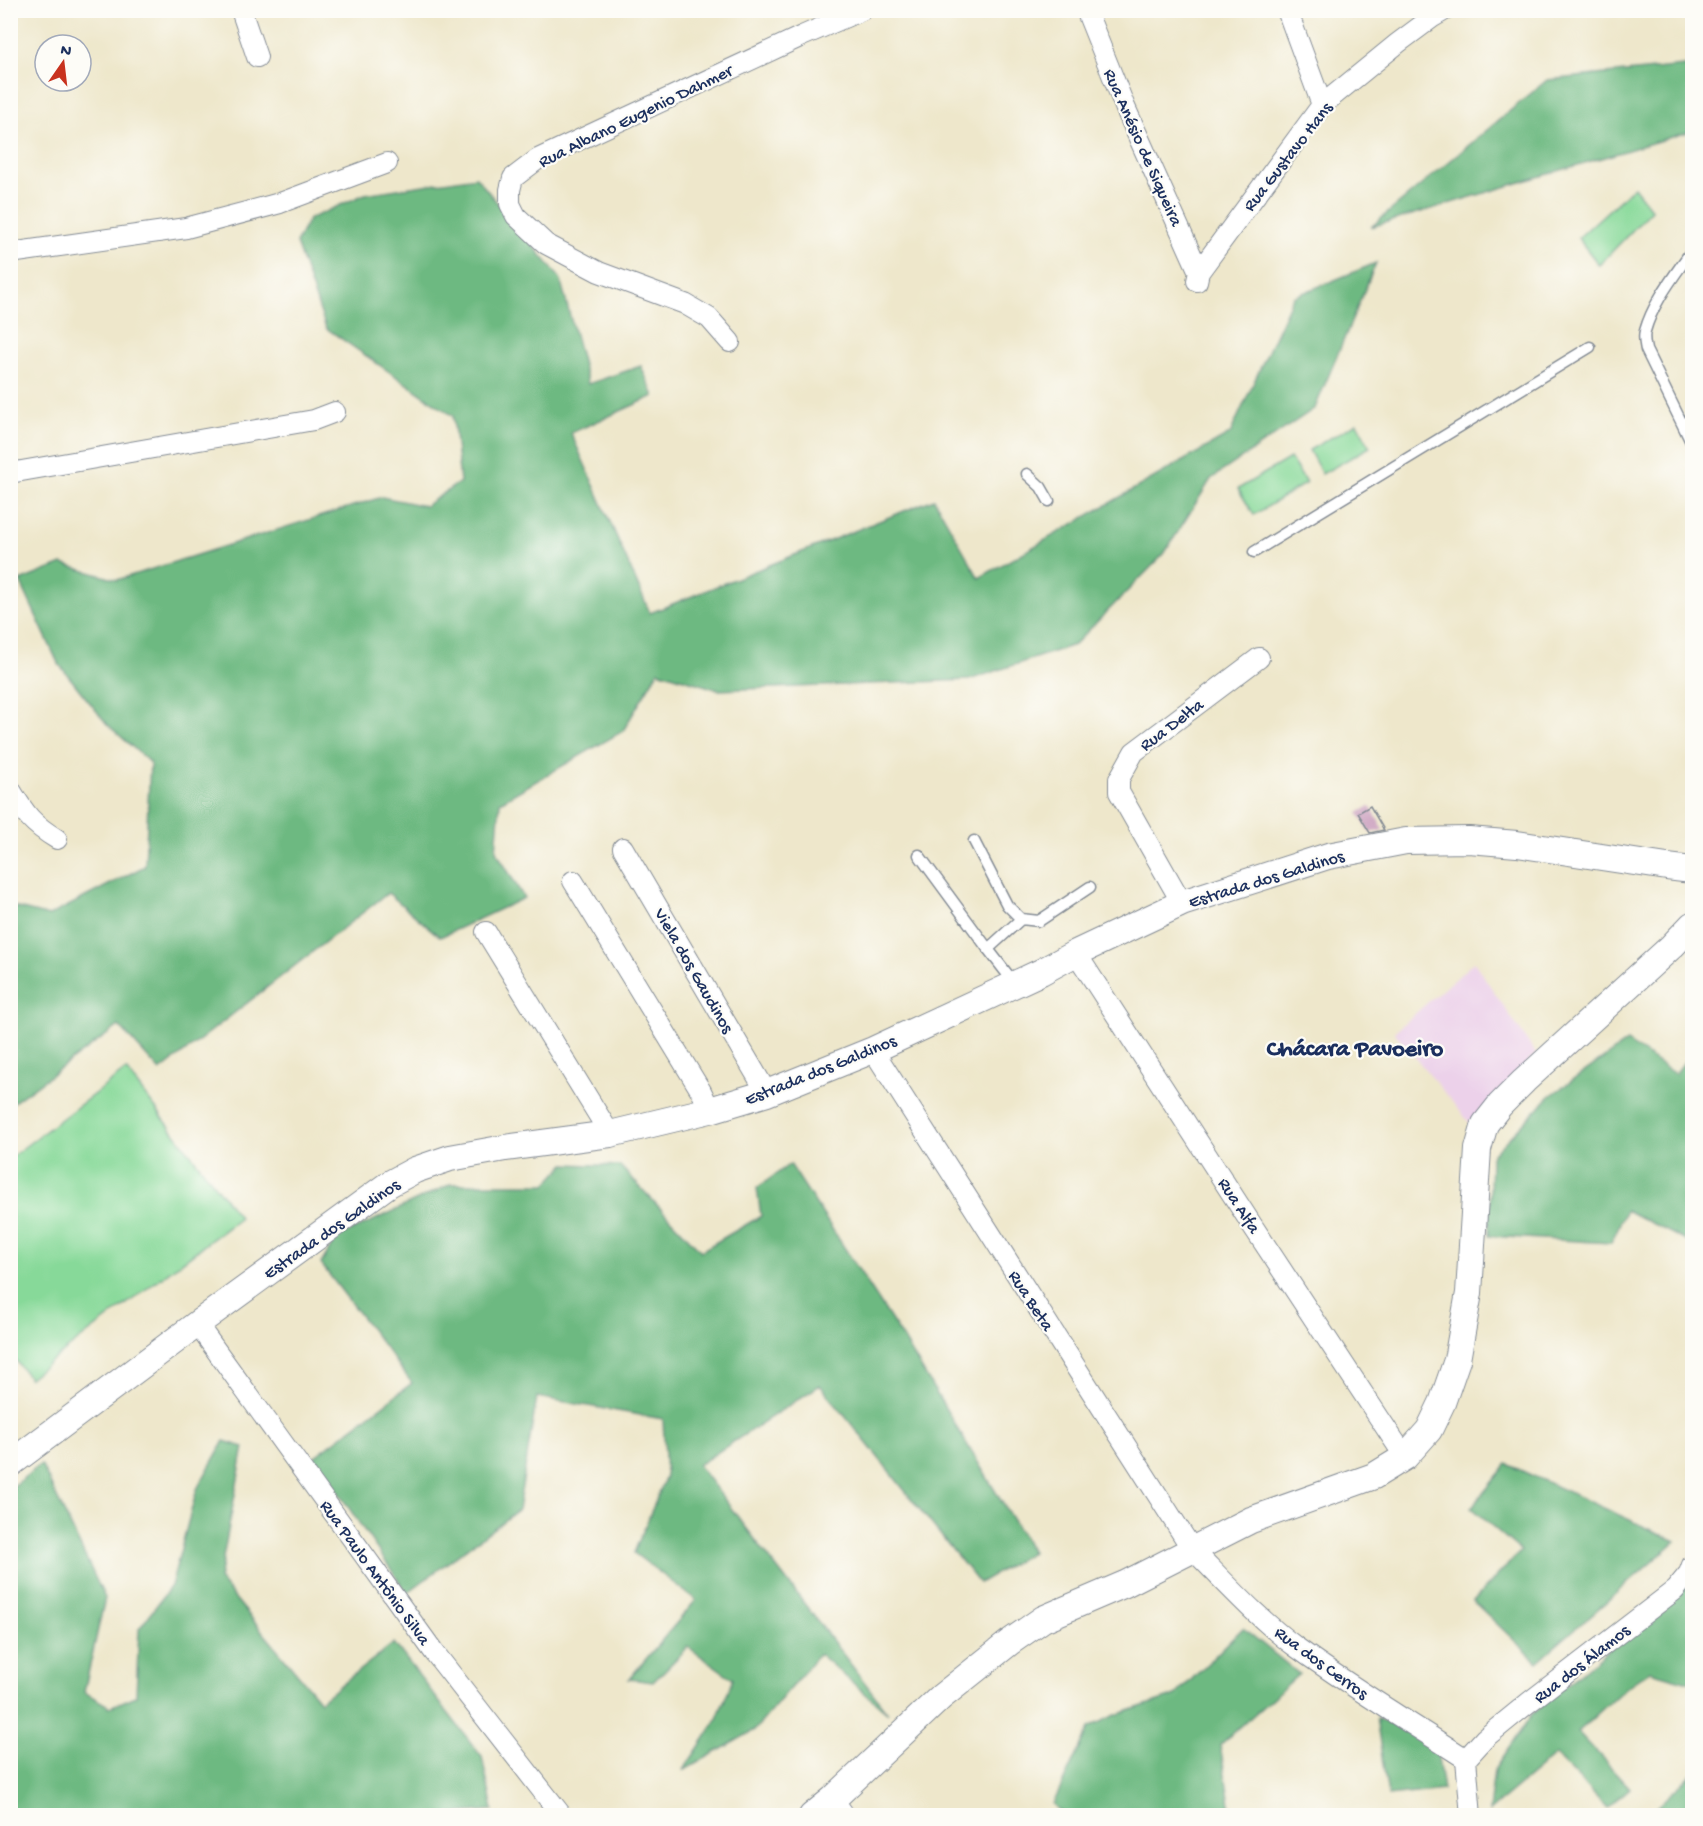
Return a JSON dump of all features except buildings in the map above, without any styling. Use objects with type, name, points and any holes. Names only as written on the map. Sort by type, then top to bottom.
[{"type":"street","points":[[241,10],[257,57]]},
{"type":"street","name":"Rua Albano Eugenio Dahmer","points":[[730,342],[708,318],[685,304],[599,272],[546,244],[516,216],[510,204],[513,178],[538,159],[862,10]]},
{"type":"street","name":"Rua Anésio de Siqueira","points":[[1086,10],[1197,278]]},
{"type":"street","points":[[1287,10],[1322,105]]},
{"type":"street","name":"Rua Gustavo Hans","points":[[1197,278],[1322,105],[1398,43],[1445,10]]},
{"type":"street","points":[[10,253],[186,228],[280,203],[387,163]]},
{"type":"street","points":[[10,473],[314,420],[335,412]]},
{"type":"street","name":"Rua Delta","points":[[1182,903],[1119,792],[1119,779],[1134,752],[1259,658]]},
{"type":"street","points":[[10,789],[25,814],[39,828],[57,839]]},
{"type":"street","name":"Estrada dos Galdinos","points":[[10,1464],[389,1184],[415,1170],[461,1156],[610,1134],[710,1110],[767,1093],[873,1050],[1182,903],[1328,856],[1406,841],[1469,840],[1517,844],[1692,870]]},
{"type":"street","name":"Viela dos Gaudinos","points":[[623,848],[767,1093]]},
{"type":"street","points":[[573,881],[701,1091],[710,1110]]},
{"type":"street","points":[[812,1815],[839,1807],[941,1697],[1043,1619],[1125,1584],[1251,1520],[1374,1476],[1405,1456],[1429,1430],[1442,1403],[1457,1360],[1469,1293],[1478,1149],[1485,1124],[1524,1081],[1692,925]]},
{"type":"street","points":[[486,932],[610,1134]]},
{"type":"street","name":"Rua Alfa","points":[[1076,953],[1405,1456]]},
{"type":"street","name":"Rua Beta","points":[[873,1050],[1192,1549]]},
{"type":"street","name":"Rua Paulo Antônio Silva","points":[[197,1324],[434,1652],[562,1815]]},
{"type":"street","name":"Rua dos Cerros","points":[[1192,1549],[1294,1646],[1466,1759]]},
{"type":"street","name":"Rua dos Álamos","points":[[1466,1759],[1485,1738],[1528,1703],[1675,1590],[1689,1574],[1692,1565]]},
{"type":"street","points":[[1466,1759],[1471,1815]]},
{"type":"lane","points":[[1692,250],[1656,306],[1644,339],[1646,350],[1692,444]]},
{"type":"lane","points":[[1254,552],[1590,347]]},
{"type":"lane","points":[[1028,474],[1041,487],[1049,501]]},
{"type":"lane","points":[[974,841],[1006,905],[1021,919],[1039,921],[1090,887]]},
{"type":"lane","points":[[919,855],[1015,984]]},
{"type":"lane","points":[[988,949],[1021,919]]},
{"type":"shaded area","points":[[1474,962],[1536,1054],[1474,1128],[1394,1032]]},
{"type":"green space","points":[[1692,67],[1692,131],[1371,227],[1547,80]]},
{"type":"green space","points":[[476,177],[560,278],[588,384],[641,366],[654,396],[571,433],[650,613],[934,499],[979,578],[1230,434],[1293,297],[1376,263],[1315,408],[1211,479],[1164,554],[1074,645],[969,680],[719,690],[658,671],[623,731],[500,802],[496,851],[524,898],[440,937],[388,893],[160,1071],[119,1026],[11,1104],[11,906],[49,916],[145,866],[150,763],[107,724],[58,663],[20,581],[62,564],[117,580],[382,497],[425,506],[460,482],[453,416],[326,328],[296,243],[309,219],[365,194]]},
{"type":"green space","points":[[1634,187],[1652,210],[1599,265],[1578,238]]},
{"type":"green space","points":[[1357,423],[1370,447],[1322,474],[1309,450]]},
{"type":"green space","points":[[1290,458],[1306,483],[1254,515],[1238,489]]},
{"type":"green space","points":[[1627,1042],[1675,1074],[1692,1052],[1692,1244],[1626,1210],[1611,1243],[1489,1236],[1491,1156],[1550,1096]]},
{"type":"green space","points":[[126,1070],[240,1218],[29,1378],[11,1354],[11,1157]]},
{"type":"green space","points":[[565,1164],[620,1166],[701,1251],[761,1216],[757,1188],[790,1164],[903,1338],[1032,1552],[979,1583],[820,1385],[698,1465],[888,1713],[819,1654],[755,1730],[683,1771],[716,1721],[733,1679],[688,1647],[653,1682],[629,1679],[696,1600],[634,1553],[666,1476],[663,1419],[537,1397],[518,1510],[407,1593],[314,1457],[412,1383],[321,1264],[336,1238],[451,1184],[546,1184]]},
{"type":"green space","points":[[224,1441],[244,1447],[219,1579],[320,1701],[394,1643],[482,1757],[493,1810],[421,1816],[11,1815],[11,1488],[41,1464],[105,1598],[84,1692],[110,1707],[136,1696],[139,1629],[171,1586],[197,1489]]},
{"type":"green space","points":[[1507,1464],[1676,1541],[1537,1662],[1473,1601],[1521,1551],[1471,1508]]},
{"type":"green space","points":[[1692,1580],[1692,1683],[1650,1671],[1625,1688],[1578,1732],[1630,1788],[1607,1808],[1555,1755],[1489,1811],[1494,1770],[1532,1714]]},
{"type":"green space","points":[[1243,1628],[1299,1674],[1220,1745],[1232,1815],[1064,1815],[1053,1804],[1089,1728],[1113,1716],[1176,1695]]},
{"type":"green space","points":[[1376,1718],[1436,1745],[1443,1790],[1388,1796]]},
{"type":"green space","points":[[1692,1774],[1692,1815],[1648,1815]]},
{"type":"district","name":"Chácara Pavoeiro","points":[[1355,1047]]}]
